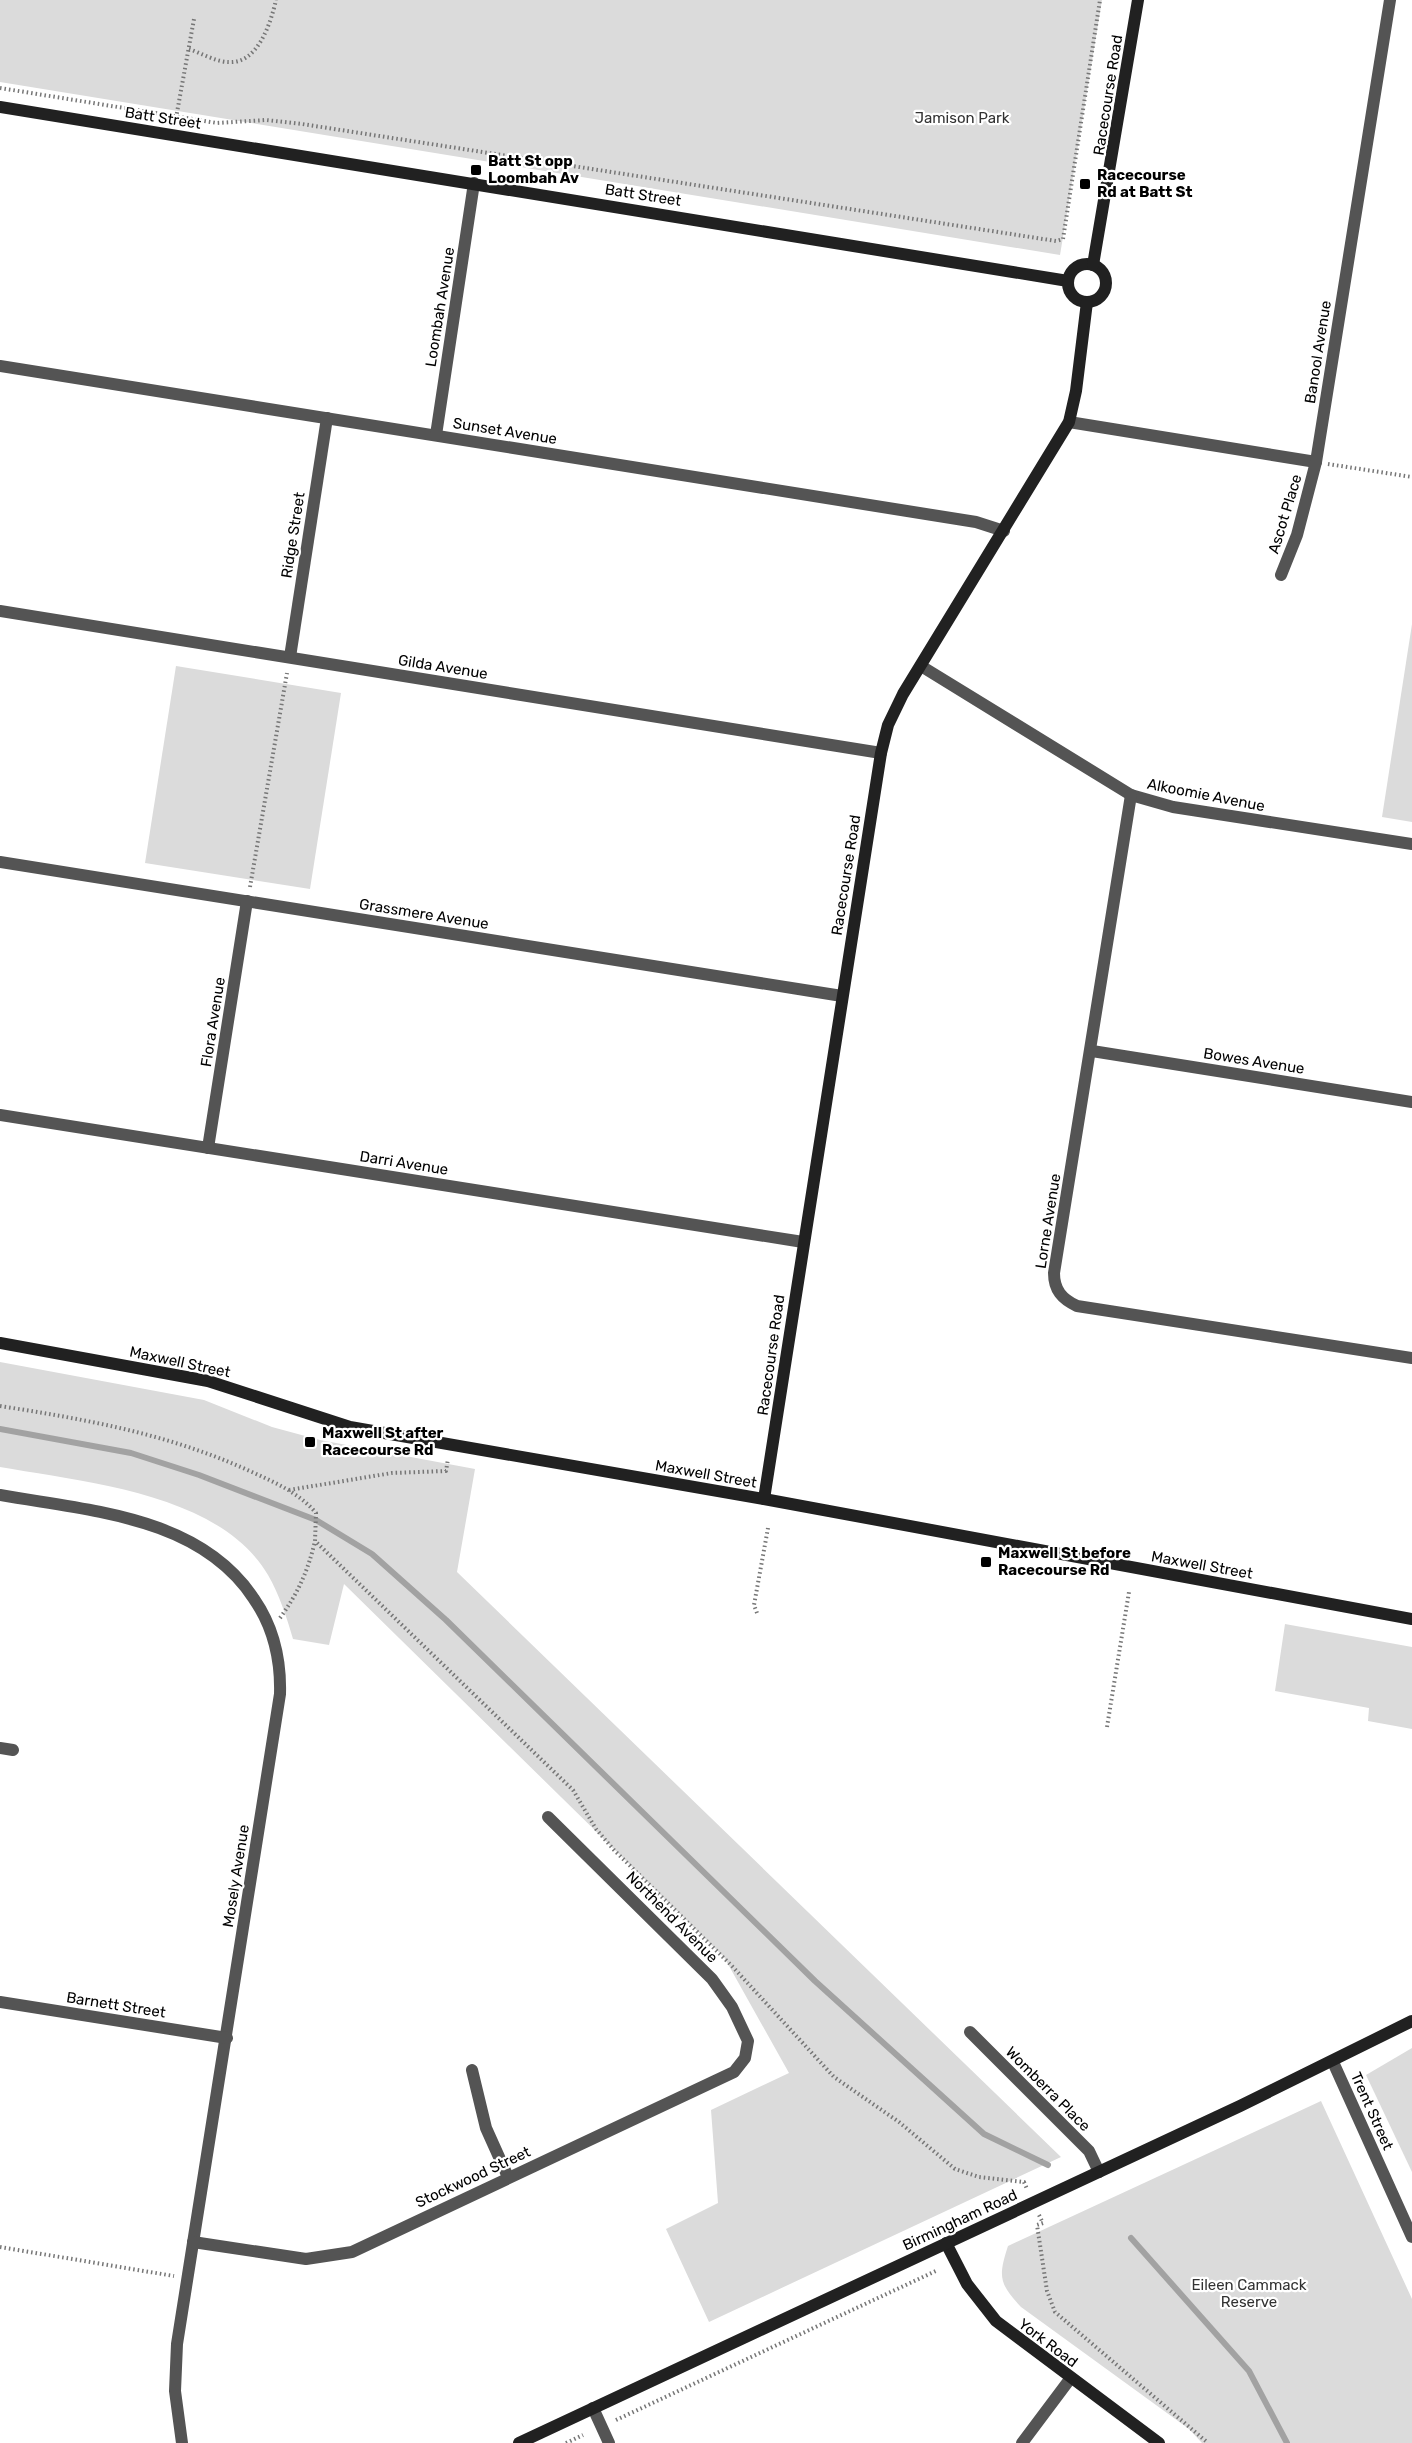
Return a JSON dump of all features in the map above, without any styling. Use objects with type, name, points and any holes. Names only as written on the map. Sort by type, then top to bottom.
[{"type":"street","name":"Racecourse Road","points":[[1093,265],[1138,0]]},
{"type":"street","name":"Banool Avenue","points":[[1316,462],[1390,0]]},
{"type":"street","name":"Batt Street","points":[[0,107],[1068,281]]},
{"type":"street","name":"Loombah Avenue","points":[[436,435],[474,183]]},
{"type":"street","points":[[1093,265],[1103,273],[1106,286],[1099,297],[1087,302],[1076,298],[1069,288],[1068,281],[1077,267],[1093,265]]},
{"type":"street","name":"Racecourse Road","points":[[764,1499],[881,753],[895,710],[1069,422],[1076,391],[1087,302]]},
{"type":"street","name":"Sunset Avenue","points":[[0,366],[975,522],[1004,531]]},
{"type":"street","name":"Ridge Street","points":[[290,657],[327,418]]},
{"type":"street","points":[[1069,422],[1316,462]]},
{"type":"street","name":"Ascot Place","points":[[1281,575],[1297,535],[1316,462]]},
{"type":"street","name":"Gilda Avenue","points":[[0,611],[881,753]]},
{"type":"street","name":"Alkoomie Avenue","points":[[921,666],[1131,795],[1173,807],[1412,844]]},
{"type":"street","name":"Lorne Avenue","points":[[1131,795],[1054,1284],[1060,1294],[1077,1306],[1412,1358]]},
{"type":"street","name":"Grassmere Avenue","points":[[0,862],[842,996]]},
{"type":"street","name":"Flora Avenue","points":[[207,1148],[248,901]]},
{"type":"street","name":"Bowes Avenue","points":[[1092,1051],[1412,1102]]},
{"type":"street","name":"Darri Avenue","points":[[0,1115],[803,1242]]},
{"type":"street","name":"Maxwell Street","points":[[0,1343],[197,1378],[339,1425],[764,1499],[1412,1619]]},
{"type":"street","name":"Mosely Avenue","points":[[0,1496],[116,1516],[176,1534],[227,1565],[250,1593],[269,1626],[278,1656],[280,1694],[175,2366],[175,2391],[182,2443]]},
{"type":"street","points":[[0,1748],[13,1750]]},
{"type":"street","name":"Northend Avenue","points":[[548,1817],[712,1978],[746,2035],[747,2055]]},
{"type":"street","name":"Barnett Street","points":[[0,2002],[226,2038]]},
{"type":"street","name":"Birmingham Road","points":[[519,2443],[1334,2062],[1412,2021]]},
{"type":"street","name":"Womberra Place","points":[[970,2032],[1089,2151],[1099,2172]]},
{"type":"street","name":"Stockwood Street","points":[[193,2242],[292,2258],[319,2259],[351,2252],[734,2072],[747,2055]]},
{"type":"street","name":"Trent Street","points":[[1334,2062],[1412,2237]]},
{"type":"street","points":[[472,2070],[486,2128],[508,2177]]},
{"type":"street","name":"York Road","points":[[946,2243],[967,2284],[996,2322],[1159,2443]]},
{"type":"street","points":[[1022,2443],[1070,2379]]},
{"type":"street","points":[[593,2408],[609,2443]]},
{"type":"path","points":[[189,49],[228,62],[243,59],[262,40],[276,0]]},
{"type":"path","points":[[0,88],[217,123],[266,120],[302,124],[1061,240],[1063,239],[1100,0]]},
{"type":"path","points":[[176,118],[194,19]]},
{"type":"path","points":[[1316,462],[1412,477]]},
{"type":"path","points":[[248,901],[290,657]]},
{"type":"path","points":[[0,1406],[101,1421],[154,1434],[238,1466],[305,1499],[316,1513],[315,1540],[307,1574],[296,1597],[280,1619],[269,1626]]},
{"type":"path","points":[[289,1491],[392,1473],[446,1471],[451,1444]]},
{"type":"path","points":[[757,1613],[754,1605],[768,1528]]},
{"type":"path","points":[[315,1540],[573,1790],[596,1829],[614,1850],[732,1966],[834,2077],[899,2122],[955,2169],[979,2177],[1023,2182]]},
{"type":"path","points":[[1107,1727],[1130,1592]]},
{"type":"path","points":[[1042,2223],[1037,2225],[1047,2291],[1055,2312],[1208,2443]]},
{"type":"path","points":[[0,2247],[187,2278]]},
{"type":"path","points":[[616,2420],[938,2270]]},
{"type":"path","points":[[566,2443],[584,2434]]},
{"type":"green space","name":"Jamison Park","points":[[0,0],[1102,0],[1060,255],[0,82]]},
{"type":"green space","points":[[1412,624],[1412,822],[1382,817]]},
{"type":"green space","points":[[176,666],[341,693],[310,889],[145,863]]},
{"type":"green space","points":[[0,1362],[204,1400],[272,1427],[320,1440],[475,1469],[457,1572],[1061,2157],[709,2322],[666,2229],[718,2203],[711,2110],[789,2073],[724,1957],[344,1584],[329,1645],[293,1639],[276,1590],[268,1575],[246,1547],[218,1526],[184,1509],[148,1496],[109,1486],[0,1467]]},
{"type":"green space","points":[[1285,1624],[1412,1647],[1412,1729],[1368,1721],[1369,1708],[1275,1691]]},
{"type":"green space","points":[[1412,2048],[1412,2172],[1366,2075]]},
{"type":"green space","name":"Eileen Cammack Reserve","points":[[1321,2101],[1412,2299],[1412,2443],[1202,2443],[1189,2429],[1021,2307],[1008,2292],[1002,2279],[1002,2273],[1008,2246]]},
{"type":"waterway","points":[[0,1429],[131,1453],[199,1475],[316,1520],[372,1554],[446,1620],[815,1981],[984,2134],[1048,2165]]},
{"type":"waterway","points":[[1131,2238],[1249,2371],[1287,2443]]},
{"type":"place","name":"Batt St opp Loombah Av","points":[[476,170]]},
{"type":"place","name":"Racecourse Rd at Batt St","points":[[1085,184]]},
{"type":"place","name":"Maxwell St after Racecourse Rd","points":[[310,1442]]},
{"type":"place","name":"Maxwell St before Racecourse Rd","points":[[986,1562]]}]
